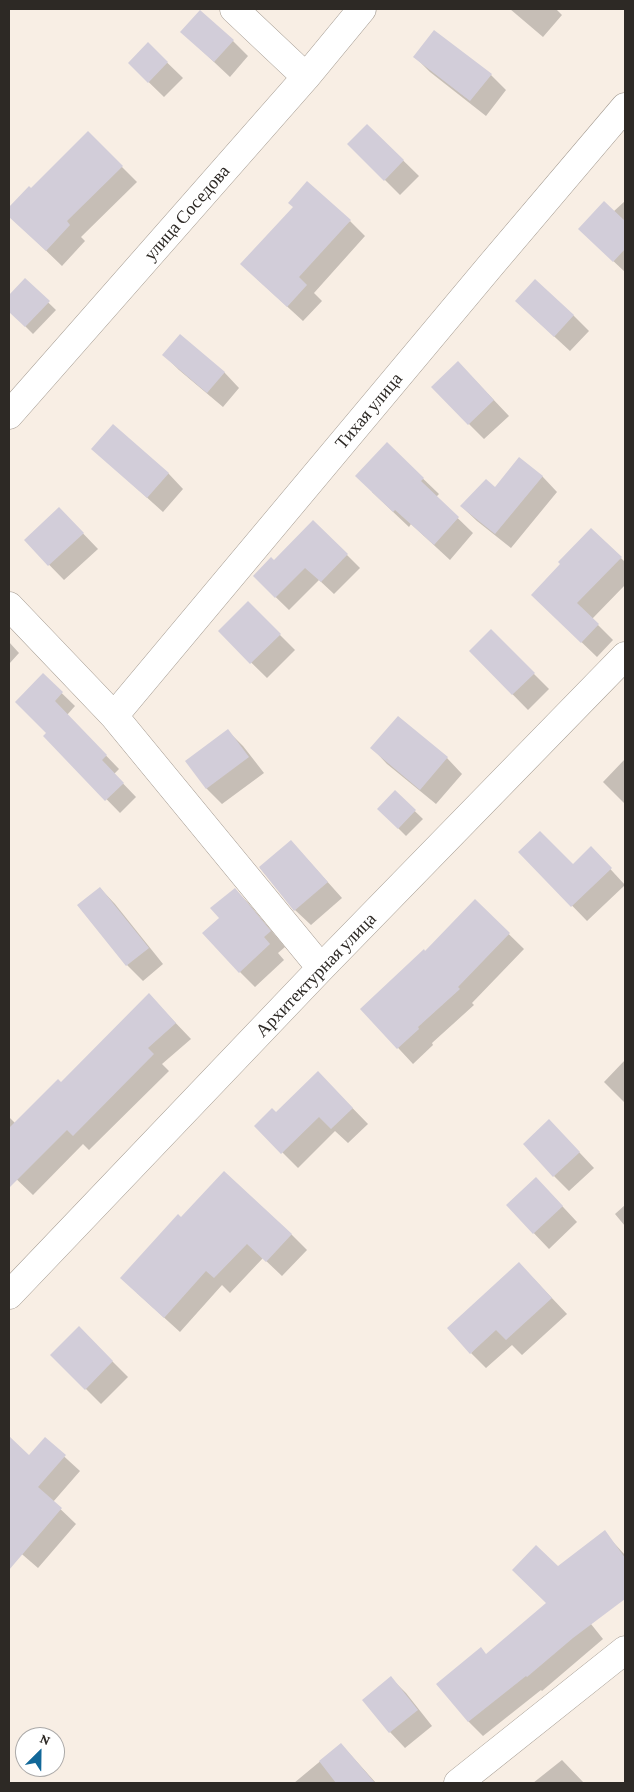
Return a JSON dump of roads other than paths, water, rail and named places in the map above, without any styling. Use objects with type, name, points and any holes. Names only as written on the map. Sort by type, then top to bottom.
[{"type":"street","points":[[234,9],[306,77]]},
{"type":"street","name":"улица Соседова","points":[[9,415],[306,77],[362,9]]},
{"type":"street","name":"Тихая улица","points":[[114,716],[497,257],[625,107]]},
{"type":"street","points":[[9,606],[114,716],[321,968]]},
{"type":"street","name":"Архитектурная улица","points":[[9,1295],[321,968],[625,656]]},
{"type":"street","points":[[458,1783],[625,1650]]}]
